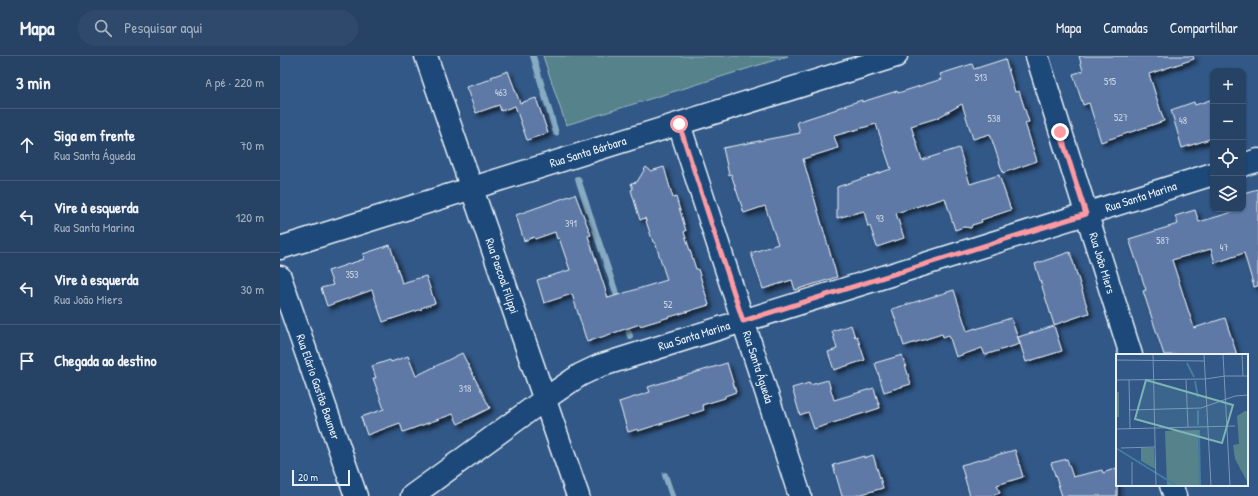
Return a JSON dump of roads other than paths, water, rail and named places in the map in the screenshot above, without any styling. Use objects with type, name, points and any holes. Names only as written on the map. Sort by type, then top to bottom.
[{"type":"street","name":"Rua Pascoal Filippi","points":[[426,56],[578,496]]},
{"type":"street","name":"Rua Santa Bárbara","points":[[280,248],[896,56]]},
{"type":"street","name":"Rua João Miers","points":[[1037,56],[1130,354]]},
{"type":"street","name":"Rua Santa Águeda","points":[[679,124],[800,496]]},
{"type":"street","points":[[1246,164],[1258,160]]},
{"type":"street","name":"Rua Santa Marina","points":[[412,496],[544,399],[580,375],[599,366],[1210,175]]},
{"type":"street","name":"Rua Elário Gastão Baumer","points":[[280,277],[356,496]]},
{"type":"street","points":[[1171,486],[1175,496]]},
{"type":"waterway","points":[[533,56],[556,133]]},
{"type":"waterway","points":[[578,179],[619,302]]},
{"type":"waterway","points":[[625,321],[630,336]]},
{"type":"waterway","points":[[665,475],[672,496]]}]
